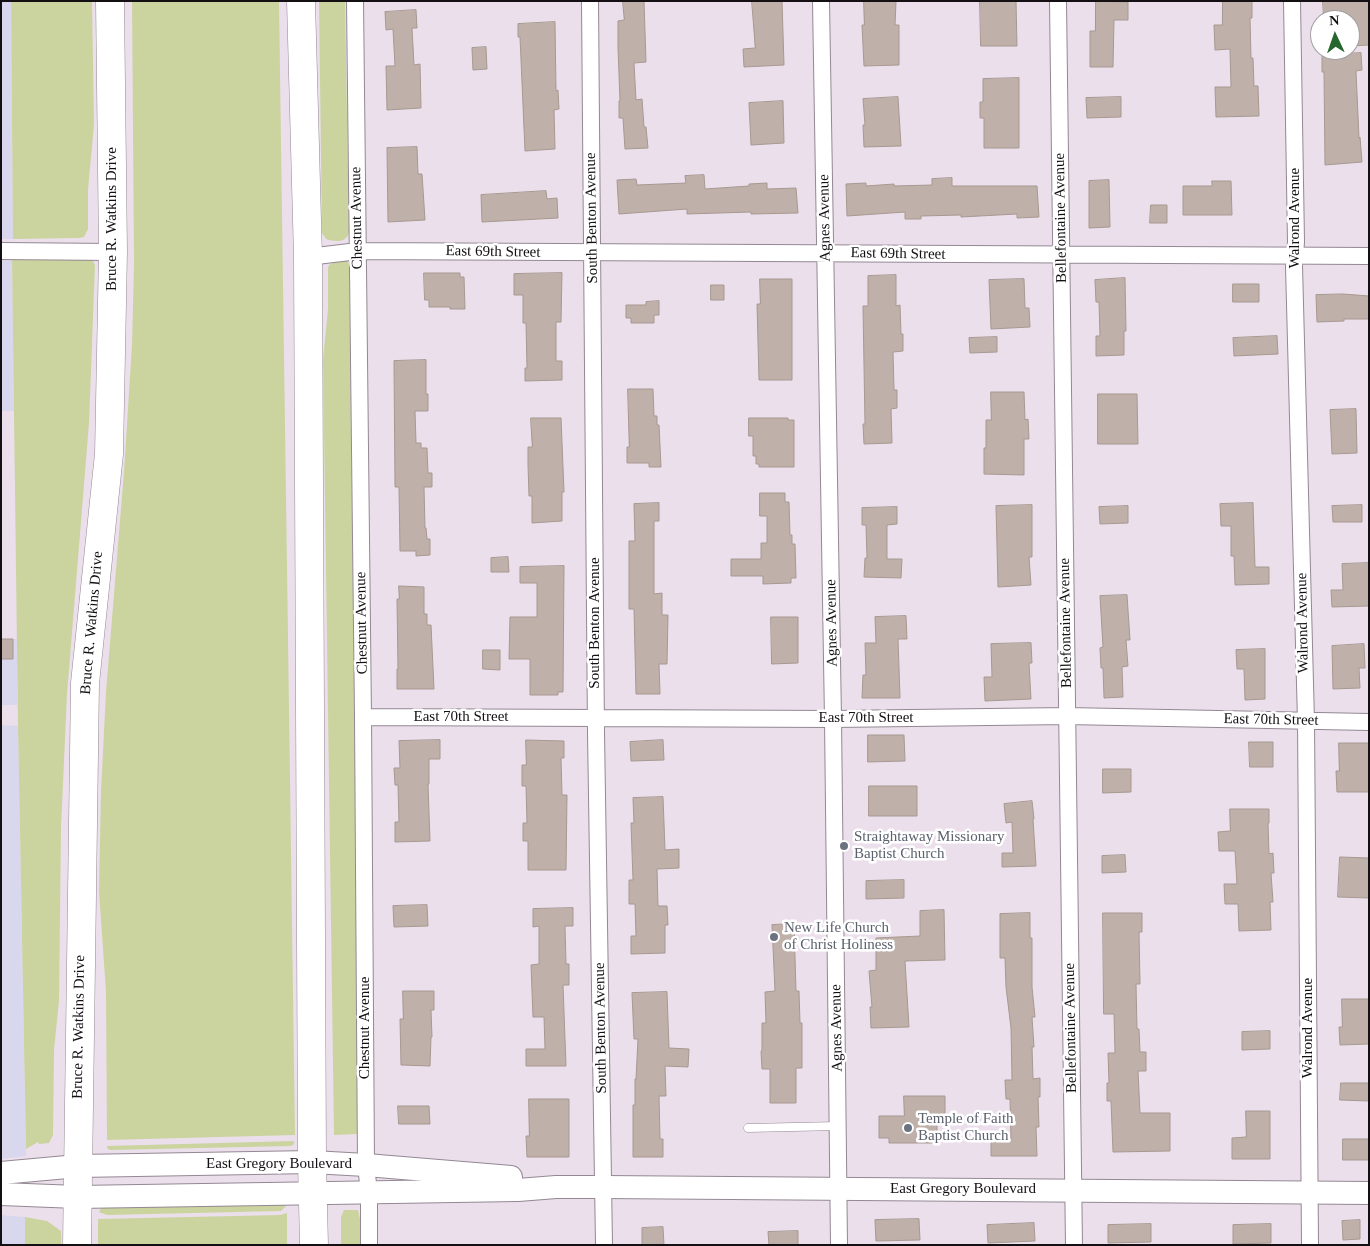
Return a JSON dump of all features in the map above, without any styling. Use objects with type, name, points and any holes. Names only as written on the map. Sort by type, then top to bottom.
[{"type":"highway","name":"Bruce R. Watkins Drive","points":[[77,1245],[85,683],[109,454],[113,252],[110,1]]},
{"type":"highway","points":[[301,1],[308,257],[314,1245]]},
{"type":"main road","name":"East Gregory Boulevard","points":[[1,1172],[78,1166],[312,1162],[522,1178],[556,1187]]},
{"type":"main road","name":"East Gregory Boulevard","points":[[1,1194],[77,1197],[518,1190],[556,1187],[1369,1192]]},
{"type":"street","name":"Chestnut Avenue","points":[[355,1],[366,1165],[369,1193],[369,1245]]},
{"type":"street","name":"South Benton Avenue","points":[[590,1],[596,718],[604,1245]]},
{"type":"street","name":"Agnes Avenue","points":[[821,1],[840,1245]]},
{"type":"street","name":"Bellefontaine Avenue","points":[[1058,1],[1074,1245]]},
{"type":"street","name":"Walrond Avenue","points":[[1292,1],[1295,256],[1306,721],[1310,1245]]},
{"type":"street","points":[[1,251],[113,252]]},
{"type":"street","name":"East 69th Street","points":[[308,257],[358,251],[1369,256]]},
{"type":"street","name":"East 70th Street","points":[[363,717],[833,719],[1067,716],[1369,722]]},
{"type":"lane","points":[[748,1128],[838,1126]]},
{"type":"shaded area","points":[[1,1],[11,1],[13,239],[1,239]]},
{"type":"shaded area","points":[[1,257],[12,257],[14,411],[1,411]]},
{"type":"shaded area","points":[[1,639],[17,639],[17,705],[1,705]]},
{"type":"shaded area","points":[[1,725],[18,726],[26,1156],[1,1159]]},
{"type":"shaded area","points":[[1,1215],[25,1217],[25,1245],[1,1245]]},
{"type":"green space","points":[[11,1],[92,1],[94,124],[88,190],[88,229],[84,237],[13,239]]},
{"type":"green space","points":[[132,1],[279,1],[295,1135],[107,1140],[106,992],[99,892],[101,791],[106,692],[124,472],[132,345],[134,264]]},
{"type":"green space","points":[[319,1],[345,1],[349,232],[346,238],[340,241],[326,239],[322,233]]},
{"type":"green space","points":[[12,257],[92,259],[95,265],[89,423],[67,694],[61,828],[59,1001],[54,1050],[53,1135],[49,1143],[39,1144],[38,1142],[26,1149],[18,726]]},
{"type":"green space","points":[[336,261],[348,261],[349,265],[359,1117],[357,1134],[334,1135],[323,360],[328,309],[328,268],[329,265]]},
{"type":"green space","points":[[294,1141],[294,1144],[291,1146],[110,1150],[107,1148],[107,1146]]},
{"type":"green space","points":[[287,1205],[281,1211],[107,1215],[99,1212],[101,1208]]},
{"type":"green space","points":[[344,1210],[358,1210],[361,1245],[341,1245],[341,1217]]},
{"type":"green space","points":[[287,1213],[287,1245],[98,1245],[98,1219],[280,1215]]},
{"type":"green space","points":[[25,1217],[47,1221],[61,1231],[61,1245],[25,1245]]},
{"type":"building","points":[[623,1],[644,1],[646,62],[634,63],[636,100],[642,99],[648,148],[625,149],[623,118],[619,118],[618,21],[624,20]]},
{"type":"building","points":[[752,1],[782,1],[784,65],[744,67],[743,49],[755,48]]},
{"type":"building","points":[[864,1],[896,1],[895,25],[899,25],[899,65],[864,66],[862,25],[864,25]]},
{"type":"building","points":[[980,1],[1016,1],[1017,46],[981,46]]},
{"type":"building","points":[[1096,1],[1128,2],[1128,20],[1114,20],[1113,67],[1090,67],[1090,31],[1095,31]]},
{"type":"building","points":[[1223,1],[1252,1],[1252,18],[1250,18],[1251,58],[1253,58],[1254,86],[1258,86],[1259,116],[1216,117],[1215,87],[1231,87],[1230,49],[1215,50],[1214,25],[1222,25]]},
{"type":"building","points":[[1323,1],[1369,1],[1369,45],[1360,45],[1360,10],[1324,10]]},
{"type":"building","points":[[416,10],[417,28],[412,28],[414,65],[420,64],[421,108],[387,110],[386,66],[395,66],[393,29],[386,30],[385,12]]},
{"type":"building","points":[[555,22],[556,91],[558,90],[559,109],[554,110],[555,149],[525,151],[518,24]]},
{"type":"building","points":[[486,47],[487,69],[473,70],[472,48]]},
{"type":"building","points":[[1360,53],[1362,70],[1356,71],[1362,162],[1325,165],[1324,72],[1322,72],[1322,60],[1360,60]]},
{"type":"building","points":[[1019,78],[1019,148],[984,148],[984,118],[980,118],[980,102],[983,102],[983,79]]},
{"type":"building","points":[[898,97],[901,146],[864,147],[863,99]]},
{"type":"building","points":[[1121,97],[1121,117],[1087,118],[1086,98]]},
{"type":"building","points":[[783,101],[784,143],[751,145],[749,103]]},
{"type":"building","points":[[417,147],[418,174],[422,174],[425,220],[388,222],[387,148]]},
{"type":"building","points":[[704,175],[705,189],[767,183],[767,189],[796,188],[798,213],[687,214],[687,209],[619,214],[617,180],[636,179],[637,185],[686,183],[685,176]]},
{"type":"building","points":[[952,178],[952,186],[1037,186],[1039,217],[1017,218],[1017,214],[961,217],[961,215],[921,216],[921,219],[905,219],[905,212],[847,216],[846,184],[866,183],[866,186],[894,184],[894,186],[932,185],[932,179]]},
{"type":"building","points":[[1109,180],[1110,227],[1089,228],[1089,181]]},
{"type":"building","points":[[1212,181],[1231,181],[1232,215],[1183,215],[1183,186],[1212,186]]},
{"type":"building","points":[[546,191],[547,199],[557,198],[558,218],[482,222],[481,195]]},
{"type":"building","points":[[1151,205],[1167,205],[1167,223],[1150,223]]},
{"type":"building","points":[[424,273],[460,273],[460,277],[464,277],[465,309],[429,307],[429,300],[425,300]]},
{"type":"building","points":[[562,273],[561,322],[556,322],[556,361],[562,361],[562,380],[525,381],[525,368],[527,368],[526,323],[523,323],[523,295],[514,295],[514,274]]},
{"type":"building","points":[[896,275],[896,306],[900,305],[903,351],[893,352],[894,390],[897,390],[897,408],[891,409],[892,443],[864,444],[863,306],[868,306],[868,276]]},
{"type":"building","points":[[1125,278],[1126,331],[1124,331],[1124,355],[1096,356],[1096,336],[1100,336],[1099,302],[1096,302],[1095,280]]},
{"type":"building","points":[[760,279],[792,279],[792,380],[759,380],[757,304],[760,304]]},
{"type":"building","points":[[1024,279],[1025,308],[1029,308],[1030,327],[991,329],[989,280]]},
{"type":"building","points":[[1233,284],[1259,284],[1259,302],[1233,302]]},
{"type":"building","points":[[711,285],[724,285],[724,300],[711,300]]},
{"type":"building","points":[[1343,294],[1369,296],[1369,319],[1317,322],[1316,295]]},
{"type":"building","points":[[659,301],[659,315],[654,315],[654,323],[631,323],[631,318],[626,318],[626,305],[646,305],[646,302]]},
{"type":"building","points":[[1277,336],[1278,354],[1234,356],[1233,338]]},
{"type":"building","points":[[997,337],[997,352],[970,353],[969,338]]},
{"type":"building","points":[[426,360],[428,411],[415,411],[416,443],[421,443],[421,448],[427,448],[428,473],[432,473],[432,487],[424,487],[425,528],[427,539],[430,539],[430,555],[416,556],[416,551],[400,551],[399,487],[395,487],[394,361]]},
{"type":"building","points":[[628,389],[653,389],[654,416],[657,416],[657,425],[659,425],[661,467],[649,467],[649,463],[627,463],[627,447],[629,447]]},
{"type":"building","points":[[991,392],[1024,392],[1025,420],[1028,419],[1029,439],[1024,439],[1024,475],[984,474],[986,420],[991,420]]},
{"type":"building","points":[[1098,394],[1137,394],[1138,444],[1098,444]]},
{"type":"building","points":[[1356,409],[1357,453],[1332,454],[1330,410]]},
{"type":"building","points":[[531,418],[561,418],[564,492],[562,492],[562,521],[532,523],[532,496],[529,496],[528,465],[528,447],[532,447]]},
{"type":"building","points":[[749,418],[788,418],[788,420],[794,420],[794,467],[759,467],[759,464],[756,464],[756,456],[753,456],[753,436],[749,436]]},
{"type":"building","points":[[760,493],[785,493],[785,502],[789,502],[790,535],[792,535],[792,544],[795,544],[796,578],[791,578],[791,583],[763,584],[763,576],[731,576],[731,559],[761,559],[761,543],[767,543],[767,516],[760,516]]},
{"type":"building","points":[[659,503],[659,521],[654,521],[654,594],[662,593],[662,615],[668,615],[667,664],[659,664],[660,694],[636,694],[634,609],[629,609],[629,541],[635,541],[634,504]]},
{"type":"building","points":[[1253,503],[1255,567],[1269,567],[1269,584],[1235,585],[1234,556],[1231,556],[1231,526],[1221,526],[1220,504]]},
{"type":"building","points":[[1032,505],[1032,557],[1029,557],[1031,585],[998,587],[996,506]]},
{"type":"building","points":[[1362,505],[1362,522],[1333,522],[1332,506]]},
{"type":"building","points":[[1128,506],[1128,523],[1100,524],[1099,507]]},
{"type":"building","points":[[897,507],[897,524],[887,525],[887,559],[902,559],[901,578],[864,577],[865,558],[867,558],[866,525],[862,525],[862,508]]},
{"type":"building","points":[[508,557],[509,572],[491,572],[491,558]]},
{"type":"building","points":[[1369,563],[1369,606],[1332,607],[1331,590],[1343,590],[1342,564]]},
{"type":"building","points":[[564,566],[563,692],[558,692],[558,695],[530,695],[530,659],[509,659],[510,617],[537,617],[537,583],[520,583],[520,567]]},
{"type":"building","points":[[399,586],[424,587],[424,614],[427,614],[427,625],[431,625],[434,689],[397,689],[397,599],[399,599]]},
{"type":"building","points":[[1127,595],[1130,640],[1126,640],[1128,666],[1122,667],[1123,697],[1104,698],[1100,648],[1103,647],[1100,596]]},
{"type":"building","points":[[906,616],[907,639],[898,639],[900,698],[862,698],[863,675],[866,675],[865,643],[876,643],[875,617]]},
{"type":"building","points":[[771,617],[798,617],[798,663],[772,664]]},
{"type":"building","points":[[1,639],[13,639],[13,659],[1,659]]},
{"type":"building","points":[[1031,643],[1032,663],[1029,663],[1031,699],[985,701],[984,677],[992,677],[991,644]]},
{"type":"building","points":[[1364,644],[1365,668],[1359,668],[1360,688],[1333,689],[1332,646]]},
{"type":"building","points":[[1265,649],[1265,699],[1245,700],[1244,669],[1237,669],[1236,650]]},
{"type":"building","points":[[483,650],[500,650],[500,670],[483,669]]},
{"type":"building","points":[[868,735],[904,735],[905,761],[868,762]]},
{"type":"building","points":[[440,740],[440,759],[429,759],[430,841],[395,842],[395,822],[399,822],[398,785],[395,785],[394,768],[400,768],[399,741]]},
{"type":"building","points":[[526,740],[564,741],[564,758],[561,758],[562,795],[567,795],[566,870],[528,870],[528,841],[523,841],[523,823],[527,823],[526,786],[522,786],[522,765],[526,765]]},
{"type":"building","points":[[663,740],[664,760],[631,761],[630,742]]},
{"type":"building","points":[[1249,742],[1273,742],[1273,767],[1250,767]]},
{"type":"building","points":[[1339,743],[1369,743],[1369,792],[1337,792],[1336,771],[1339,771]]},
{"type":"building","points":[[1103,769],[1131,769],[1131,792],[1103,793]]},
{"type":"building","points":[[869,786],[917,786],[917,816],[869,816]]},
{"type":"building","points":[[663,797],[665,850],[679,849],[679,868],[657,869],[658,906],[667,906],[668,925],[665,925],[665,953],[631,954],[631,936],[636,936],[635,904],[629,904],[629,880],[633,880],[631,823],[634,823],[633,798]]},
{"type":"building","points":[[1032,801],[1036,866],[1002,867],[1002,853],[1013,853],[1012,822],[1006,823],[1004,804]]},
{"type":"building","points":[[1230,809],[1269,809],[1269,854],[1273,853],[1274,873],[1271,873],[1273,902],[1270,902],[1271,930],[1239,931],[1238,904],[1225,904],[1224,884],[1237,884],[1235,851],[1219,851],[1218,832],[1230,831]]},
{"type":"building","points":[[1125,855],[1126,872],[1102,873],[1102,856]]},
{"type":"building","points":[[1340,857],[1369,858],[1369,898],[1338,897]]},
{"type":"building","points":[[904,880],[904,898],[866,899],[866,881]]},
{"type":"building","points":[[427,905],[428,926],[394,927],[393,906]]},
{"type":"building","points":[[573,908],[573,926],[565,926],[566,964],[569,964],[569,985],[563,985],[566,1066],[526,1066],[526,1049],[545,1049],[544,1017],[533,1017],[531,965],[539,964],[539,926],[533,927],[533,909]]},
{"type":"building","points":[[944,910],[945,960],[905,961],[909,1027],[871,1028],[870,1007],[872,1007],[869,971],[876,970],[876,938],[920,936],[920,911]]},
{"type":"building","points":[[1030,913],[1032,987],[1035,1017],[1032,1017],[1034,1047],[1032,1047],[1033,1079],[1040,1078],[1040,1097],[1038,1097],[1039,1127],[1036,1127],[1037,1156],[991,1156],[991,1139],[1011,1139],[1010,1099],[1006,1099],[1005,1080],[1012,1080],[1011,1028],[1005,958],[1000,958],[1000,914]]},
{"type":"building","points":[[1103,913],[1142,913],[1142,932],[1139,932],[1140,984],[1136,984],[1137,1029],[1139,1029],[1140,1052],[1146,1052],[1146,1071],[1138,1071],[1140,1113],[1170,1113],[1170,1151],[1113,1152],[1111,1101],[1107,1101],[1107,1083],[1109,1083],[1108,1053],[1115,1053],[1114,1014],[1104,1014]]},
{"type":"building","points":[[794,924],[796,991],[799,991],[800,1023],[802,1023],[802,1068],[796,1068],[796,1103],[770,1103],[770,1069],[762,1069],[761,1051],[762,1023],[766,1023],[765,992],[775,991],[772,925]]},
{"type":"building","points":[[403,991],[434,991],[434,1010],[431,1010],[430,1066],[401,1065],[400,1019],[403,1019]]},
{"type":"building","points":[[667,992],[669,1048],[689,1049],[688,1067],[665,1066],[666,1096],[659,1096],[660,1139],[663,1139],[663,1157],[633,1157],[633,1105],[635,1105],[638,1039],[634,1039],[632,993]]},
{"type":"building","points":[[1342,999],[1369,999],[1369,1044],[1340,1045],[1339,1027],[1342,1027]]},
{"type":"building","points":[[1270,1031],[1270,1049],[1242,1050],[1242,1032]]},
{"type":"building","points":[[1341,1083],[1369,1083],[1369,1101],[1340,1100]]},
{"type":"building","name":"Temple of Faith Baptist Church","points":[[904,1096],[945,1096],[945,1118],[937,1118],[937,1143],[889,1143],[889,1138],[879,1138],[879,1116],[904,1116]]},
{"type":"building","points":[[529,1099],[569,1099],[569,1157],[527,1157],[526,1136],[529,1136]]},
{"type":"building","points":[[398,1106],[429,1106],[430,1124],[399,1124]]},
{"type":"building","points":[[1246,1111],[1270,1111],[1270,1159],[1232,1159],[1232,1138],[1246,1137]]},
{"type":"building","points":[[1343,1139],[1369,1139],[1369,1160],[1343,1160]]},
{"type":"building","points":[[919,1219],[920,1240],[876,1241],[875,1220]]},
{"type":"building","points":[[1360,1220],[1360,1239],[1343,1240],[1342,1221]]},
{"type":"building","points":[[1034,1223],[1035,1241],[988,1243],[987,1225]]},
{"type":"building","points":[[1151,1224],[1151,1242],[1108,1243],[1108,1225]]},
{"type":"building","points":[[1271,1224],[1271,1243],[1233,1244],[1233,1225]]},
{"type":"building","points":[[663,1227],[664,1245],[642,1245],[642,1228]]},
{"type":"building","points":[[798,1231],[798,1245],[769,1245],[768,1232]]},
{"type":"place","name":"Straightaway Missionary Baptist Church","points":[[844,846]]},
{"type":"place","name":"New Life Church of Christ Holiness","points":[[774,937]]},
{"type":"place","name":"Temple of Faith Baptist Church","points":[[908,1128]]}]
